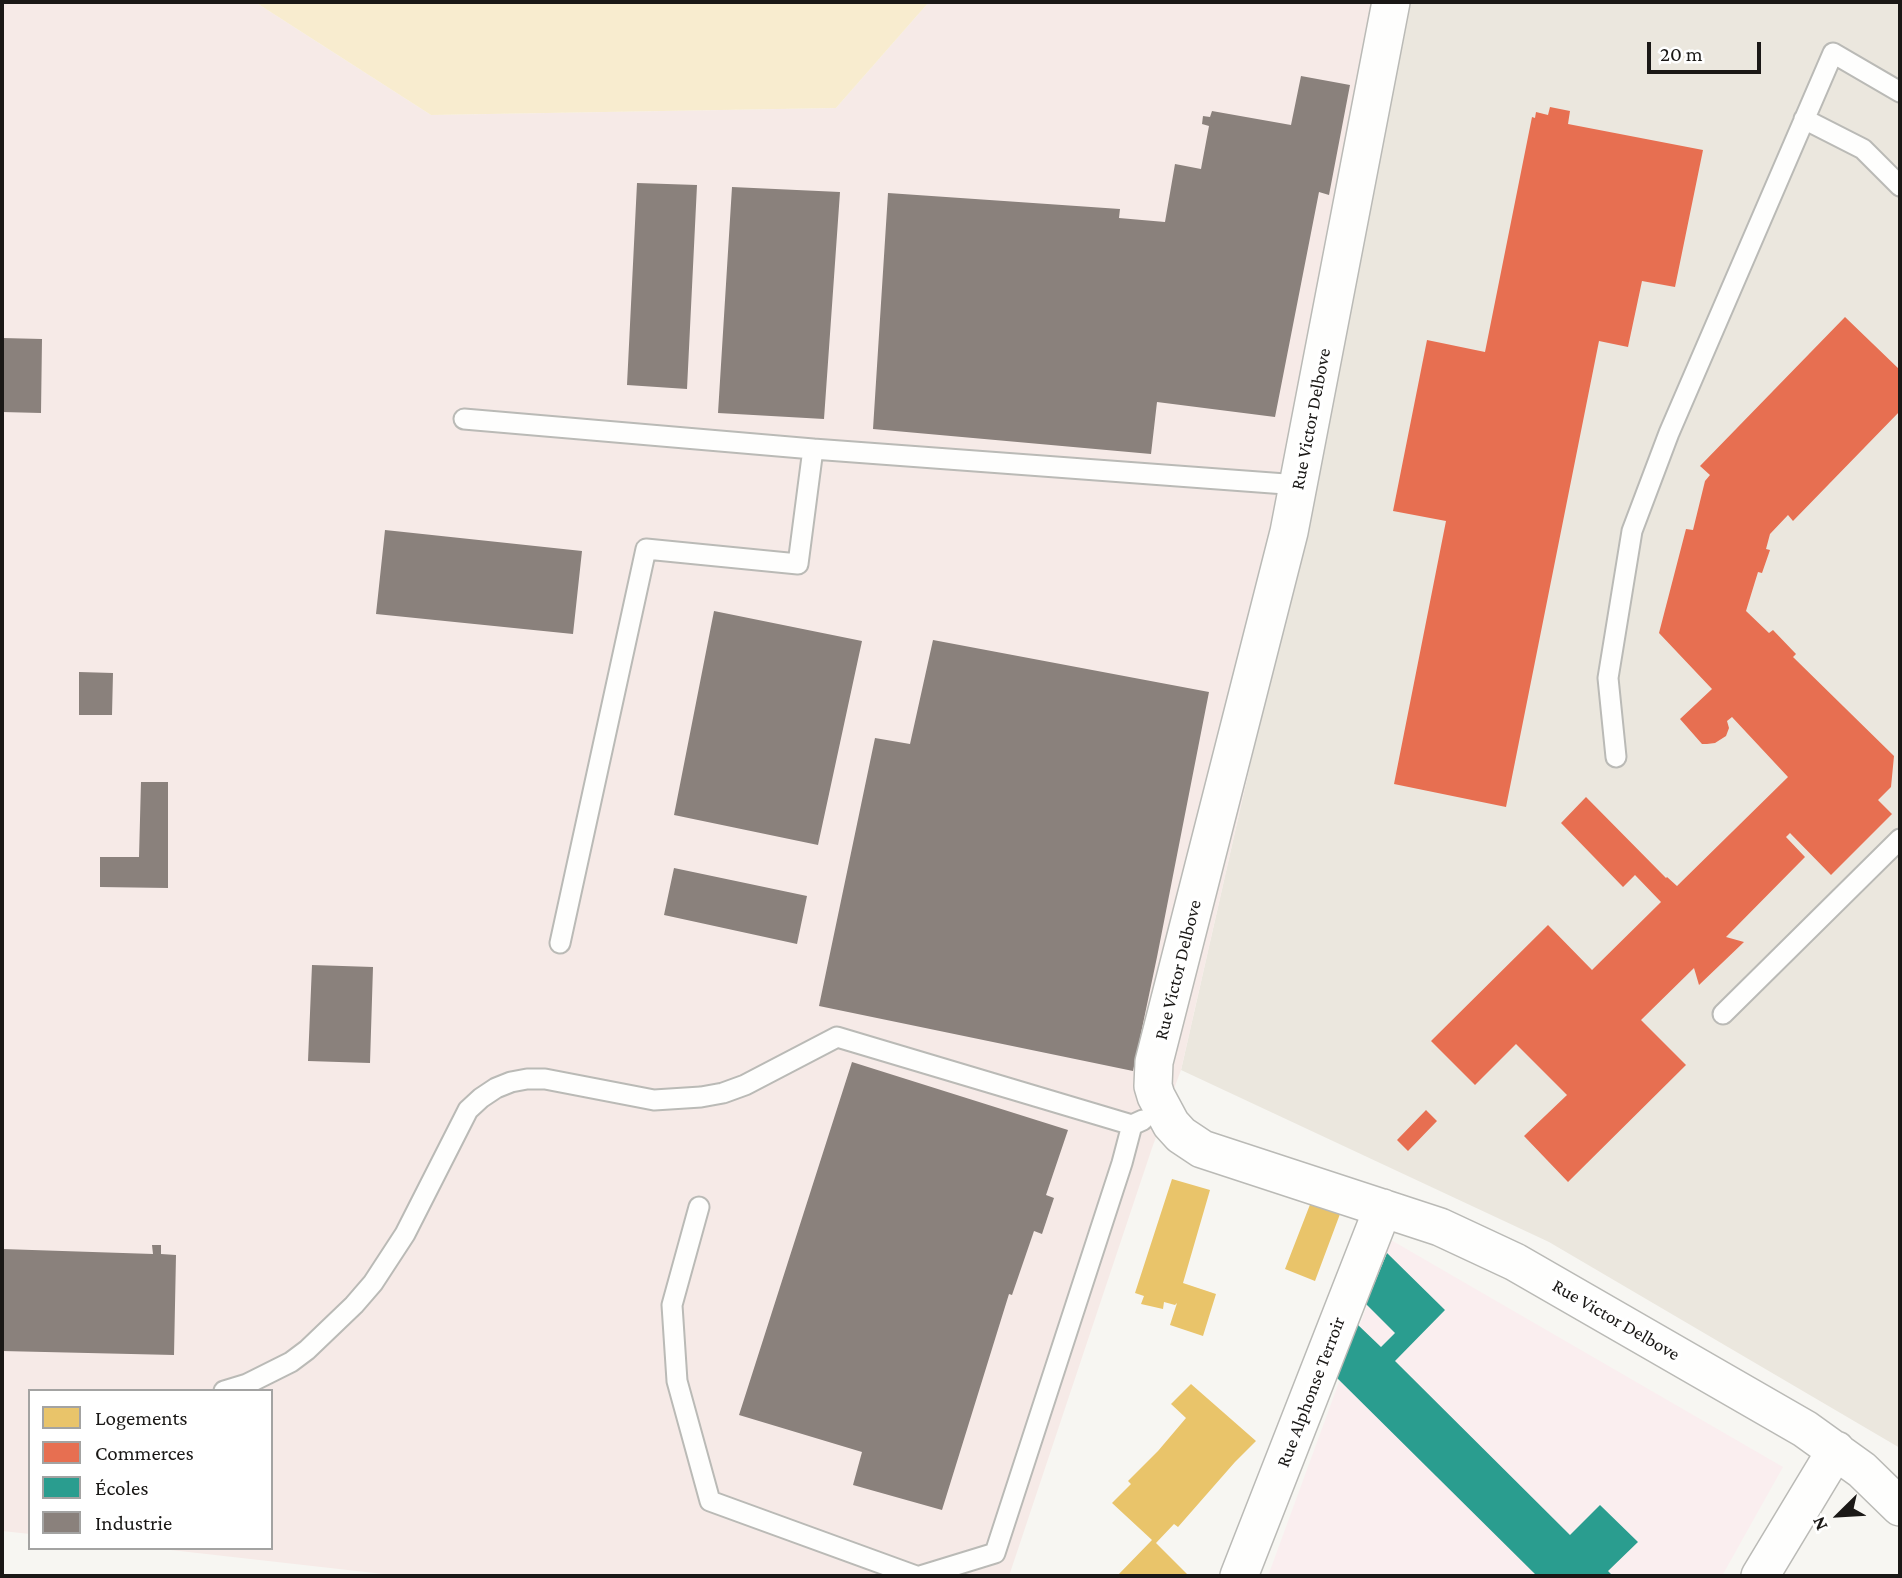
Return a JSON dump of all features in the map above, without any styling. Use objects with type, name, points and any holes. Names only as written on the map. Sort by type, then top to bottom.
[{"type":"street","name":"Rue Victor Delbove","points":[[1391,2],[1299,485],[1278,580],[1154,1062],[1147,1117],[1202,1149],[1440,1227],[1515,1262],[1805,1429],[1836,1450],[1881,1487],[1900,1507]]},
{"type":"street","name":"Rue Alphonse Terroir","points":[[1239,1576],[1383,1208]]},
{"type":"street","points":[[1760,1576],[1836,1450]]},
{"type":"lane","points":[[1616,757],[1608,678],[1632,531],[1669,433],[1833,53],[1900,92]]},
{"type":"lane","points":[[1804,119],[1863,149],[1900,186]]},
{"type":"lane","points":[[464,419],[813,449],[1299,485]]},
{"type":"lane","points":[[560,943],[646,549],[798,564],[813,449]]},
{"type":"lane","points":[[1723,1014],[1900,839]]},
{"type":"lane","points":[[231,1389],[247,1384],[291,1362],[354,1305],[373,1283],[405,1234],[468,1110],[481,1098],[511,1082],[545,1079],[654,1100],[701,1097],[745,1085],[837,1037],[1147,1117],[1122,1163],[995,1553],[918,1576],[710,1501],[677,1381],[672,1305],[699,1207]]},
{"type":"shaded area","points":[[2,2],[255,2],[431,115],[836,108],[929,2],[1411,2],[1327,426],[1181,1070],[1152,1148],[1009,1576],[401,1576],[171,1550],[273,1550],[273,1389],[28,1389],[28,1534],[2,1531]]},
{"type":"shaded area","points":[[255,2],[929,2],[836,108],[431,115]]},
{"type":"shaded area","points":[[1411,2],[1900,2],[1900,1448],[1549,1242],[1181,1070],[1327,426]]},
{"type":"shaded area","points":[[1391,1240],[1783,1467],[1722,1576],[1268,1576]]},
{"type":"building: Logements","points":[[1172,1179],[1210,1190],[1183,1283],[1216,1294],[1203,1336],[1170,1325],[1177,1303],[1175,1305],[1164,1302],[1163,1309],[1141,1304],[1144,1296],[1135,1293]]},
{"type":"building: Logements","points":[[1311,1202],[1340,1214],[1315,1281],[1285,1269]]},
{"type":"building: Logements","points":[[1191,1384],[1256,1441],[1178,1527],[1174,1524],[1156,1543],[1189,1576],[1117,1576],[1152,1540],[1112,1503],[1131,1484],[1128,1481],[1186,1418],[1171,1404]]},
{"type":"building: Commerces","points":[[1550,107],[1570,111],[1568,124],[1703,150],[1675,287],[1642,281],[1628,347],[1599,341],[1506,807],[1394,784],[1446,521],[1393,511],[1427,340],[1485,352],[1532,117],[1535,118],[1536,112],[1548,115]]},
{"type":"building: Commerces","points":[[1845,317],[1900,370],[1900,411],[1793,521],[1788,515],[1770,534],[1766,549],[1770,550],[1762,573],[1758,572],[1746,611],[1769,633],[1773,630],[1796,654],[1793,657],[1894,756],[1891,787],[1878,800],[1892,814],[1831,875],[1790,833],[1786,837],[1805,857],[1726,937],[1744,942],[1699,985],[1694,968],[1641,1020],[1686,1065],[1568,1182],[1524,1136],[1567,1095],[1516,1044],[1475,1085],[1431,1041],[1548,925],[1592,970],[1661,902],[1635,875],[1623,887],[1561,823],[1586,797],[1677,886],[1788,777],[1732,717],[1727,721],[1729,728],[1726,736],[1715,743],[1702,744],[1680,719],[1712,689],[1659,633],[1686,529],[1693,530],[1705,481],[1710,475],[1700,466]]},
{"type":"building: Commerces","points":[[1426,1110],[1437,1121],[1408,1151],[1397,1140]]},
{"type":"building: Écoles","points":[[1387,1253],[1445,1310],[1395,1361],[1570,1535],[1600,1505],[1638,1542],[1608,1571],[1613,1576],[1537,1576],[1335,1376],[1357,1324],[1381,1347],[1395,1333],[1366,1304]]},
{"type":"building: Industrie","points":[[1301,76],[1350,85],[1329,195],[1319,192],[1275,417],[1157,402],[1151,454],[873,429],[888,193],[1120,209],[1119,218],[1165,222],[1175,164],[1201,169],[1209,126],[1202,124],[1203,116],[1210,117],[1212,111],[1291,125]]},
{"type":"building: Industrie","points":[[637,183],[697,185],[687,389],[627,385]]},
{"type":"building: Industrie","points":[[732,187],[840,192],[824,419],[718,413]]},
{"type":"building: Industrie","points":[[2,338],[42,339],[41,413],[2,412]]},
{"type":"building: Industrie","points":[[385,530],[582,551],[573,634],[376,614]]},
{"type":"building: Industrie","points":[[714,611],[862,641],[818,845],[674,815]]},
{"type":"building: Industrie","points":[[933,640],[1209,692],[1133,1071],[819,1006],[875,738],[910,744]]},
{"type":"building: Industrie","points":[[79,672],[113,673],[112,715],[79,715]]},
{"type":"building: Industrie","points":[[141,782],[168,782],[168,888],[100,887],[100,857],[139,857]]},
{"type":"building: Industrie","points":[[674,868],[807,896],[797,944],[664,915]]},
{"type":"building: Industrie","points":[[312,965],[373,967],[370,1063],[308,1061]]},
{"type":"building: Industrie","points":[[852,1062],[1068,1130],[1046,1195],[1054,1198],[1042,1234],[1034,1231],[1012,1295],[1009,1294],[942,1510],[853,1485],[862,1452],[739,1415]]},
{"type":"building: Industrie","points":[[152,1245],[161,1245],[161,1254],[176,1255],[174,1355],[2,1351],[2,1249],[153,1254]]}]
